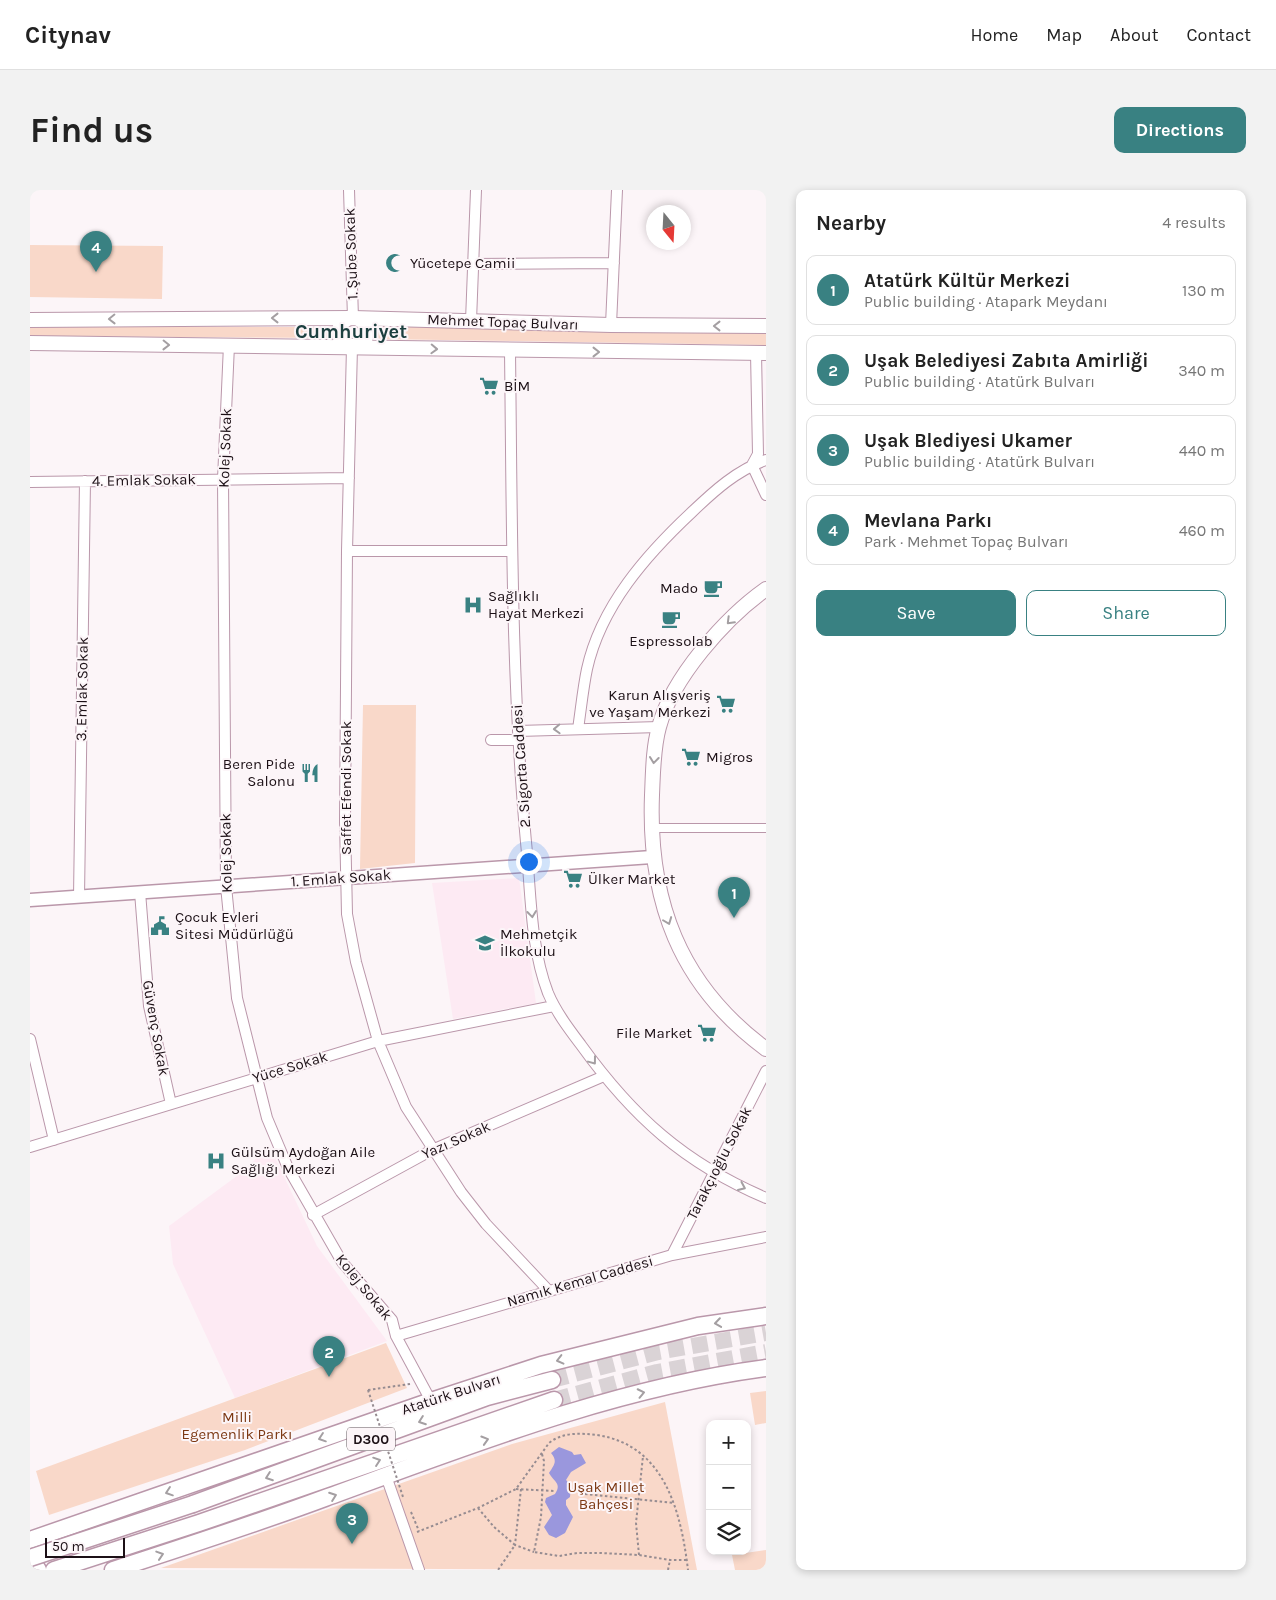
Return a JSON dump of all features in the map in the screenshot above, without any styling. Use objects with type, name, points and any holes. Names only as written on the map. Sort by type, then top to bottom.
[{"type":"highway","name":"Atatürk Bulvarı","points":[[30,1540],[431,1400],[541,1365],[698,1326],[766,1316]]},
{"type":"highway","points":[[113,1570],[287,1512],[465,1447],[626,1396],[734,1372],[766,1368]]},
{"type":"highway","name":"Atatürk Bulvarı","points":[[30,1557],[193,1504],[488,1397],[552,1380]]},
{"type":"highway","name":"D300","points":[[54,1570],[199,1523],[554,1400]]},
{"type":"highway","points":[[30,1557],[38,1570]]},
{"type":"main road","name":"Mehmet Topaç Bulvarı","points":[[30,320],[353,318],[611,325],[766,326]]},
{"type":"main road","points":[[353,318],[362,321],[367,333],[364,341],[352,347],[344,344],[338,332],[341,323],[353,318]]},
{"type":"main road","name":"Mehmet Topaç Bulvarı","points":[[30,343],[510,351],[761,352]]},
{"type":"main road","points":[[766,589],[746,605],[699,653],[679,682],[658,727],[653,772],[651,828],[652,856],[656,881],[667,919],[692,970],[729,1016],[766,1049]]},
{"type":"street","name":"1. Şube Sokak","points":[[349,190],[353,318]]},
{"type":"street","points":[[471,321],[476,190]]},
{"type":"street","points":[[611,325],[617,190]]},
{"type":"street","points":[[474,264],[614,263]]},
{"type":"street","name":"Kolej Sokak","points":[[229,345],[223,479],[226,886],[237,998],[255,1077],[267,1118],[288,1168],[313,1215],[342,1262],[392,1320],[396,1336],[431,1400]]},
{"type":"street","name":"Saffet Efendi Sokak","points":[[352,347],[347,551],[345,812],[347,914],[354,953],[378,1041],[406,1107],[432,1150],[486,1224],[548,1290]]},
{"type":"street","name":"2. Sigorta Caddesi","points":[[510,351],[512,551],[518,735],[536,945],[544,978],[554,1006],[604,1076],[634,1110],[659,1134],[714,1173],[766,1198]]},
{"type":"street","points":[[752,465],[758,454],[761,352]]},
{"type":"street","points":[[578,729],[588,667],[606,618],[622,590],[677,526],[723,484],[752,465],[766,460]]},
{"type":"street","points":[[752,465],[766,495]]},
{"type":"street","name":"4. Emlak Sokak","points":[[30,482],[349,478]]},
{"type":"street","name":"3. Emlak Sokak","points":[[78,897],[85,481]]},
{"type":"street","points":[[347,551],[512,551]]},
{"type":"street","points":[[491,740],[518,735],[578,729],[658,727]]},
{"type":"street","points":[[651,828],[766,828]]},
{"type":"street","name":"1. Emlak Sokak","points":[[30,900],[652,856]]},
{"type":"street","name":"Güvenç Sokak","points":[[140,892],[149,1006],[171,1104]]},
{"type":"street","name":"Yüce Sokak","points":[[30,1147],[378,1041],[554,1006]]},
{"type":"street","points":[[30,1040],[54,1140]]},
{"type":"street","name":"Tarakçıoğlu Sokak","points":[[672,1255],[766,1071]]},
{"type":"street","name":"Yazı Sokak","points":[[313,1215],[432,1150],[604,1076]]},
{"type":"street","name":"Namık Kemal Caddesi","points":[[396,1336],[672,1255],[766,1237]]},
{"type":"street","points":[[386,1476],[419,1570]]},
{"type":"path","points":[[403,1497],[368,1390],[421,1383]]},
{"type":"path","points":[[516,1489],[556,1437],[577,1434],[610,1437],[623,1441],[644,1456],[668,1488],[674,1503],[688,1570]]},
{"type":"path","points":[[534,1552],[541,1517],[544,1462],[542,1453]]},
{"type":"path","points":[[639,1555],[636,1523],[644,1456]]},
{"type":"path","points":[[407,1536],[478,1508],[516,1489],[555,1491]]},
{"type":"path","points":[[498,1570],[515,1544],[520,1489]]},
{"type":"path","points":[[585,1494],[674,1503]]},
{"type":"path","points":[[407,1505],[420,1531]]},
{"type":"path","points":[[478,1508],[494,1526],[515,1544],[534,1552],[559,1556],[577,1553],[639,1555],[670,1560],[687,1560]]},
{"type":"path","points":[[668,1570],[670,1560]]},
{"type":"shaded area","name":"Mehmetçik İlkokulu","points":[[519,878],[536,1003],[453,1019],[432,883]]},
{"type":"shaded area","points":[[269,1145],[317,1246],[387,1341],[235,1398],[173,1264],[169,1226],[245,1170]]},
{"type":"shaded area","points":[[559,1447],[572,1452],[574,1455],[581,1454],[586,1463],[571,1472],[566,1480],[571,1485],[570,1497],[566,1500],[566,1505],[573,1517],[565,1533],[556,1538],[549,1535],[544,1527],[552,1515],[545,1502],[546,1498],[555,1494],[558,1487],[549,1473],[555,1461],[551,1453]]},
{"type":"green space","points":[[30,245],[163,246],[162,299],[30,297]]},
{"type":"green space","points":[[376,326],[766,331],[766,345],[374,339],[370,334],[371,328]]},
{"type":"green space","points":[[30,327],[333,327],[333,338],[30,336]]},
{"type":"green space","points":[[363,705],[416,705],[415,863],[360,869]]},
{"type":"green space","name":"Milli Egemenlik Parkı","points":[[386,1343],[407,1388],[245,1450],[49,1515],[36,1471]]},
{"type":"green space","points":[[766,1391],[766,1423],[755,1425],[750,1393]]},
{"type":"green space","name":"Uşak Millet Bahçesi","points":[[665,1402],[697,1570],[161,1568],[512,1444]]},
{"type":"green space","points":[[766,1550],[766,1570],[735,1570],[732,1555],[751,1555],[751,1552]]},
{"type":"tunnel","points":[[552,1380],[658,1352],[766,1333]]},
{"type":"tunnel","points":[[554,1400],[657,1372],[766,1352]]},
{"type":"place","name":"Yücetepe Camii","points":[[395,263]]},
{"type":"place","name":"Mevlana Parkı","points":[[96,272]]},
{"type":"place","name":"BİM","points":[[489,386]]},
{"type":"place","name":"Mado","points":[[713,588]]},
{"type":"place","name":"Sağlıklı Hayat Merkezi","points":[[473,605]]},
{"type":"place","name":"Espressolab","points":[[671,619]]},
{"type":"place","name":"Karun Alışveriş ve Yaşam Merkezi","points":[[726,704]]},
{"type":"place","name":"Migros","points":[[691,757]]},
{"type":"place","name":"Beren Pide Salonu","points":[[310,773]]},
{"type":"place","name":"Ülker Market","points":[[573,879]]},
{"type":"place","name":"Atatürk Kültür Merkezi","points":[[734,918]]},
{"type":"place","name":"Çocuk Evleri Sitesi Müdürlüğü","points":[[160,926]]},
{"type":"place","name":"Mehmetçik İlkokulu","points":[[485,943]]},
{"type":"place","name":"File Market","points":[[707,1033]]},
{"type":"place","name":"Gülsüm Aydoğan Aile Sağlığı Merkezi","points":[[216,1161]]},
{"type":"place","name":"Uşak Belediyesi Zabıta Amirliği","points":[[329,1377]]},
{"type":"place","name":"Uşak Blediyesi Ukamer","points":[[352,1544]]},
{"type":"district","name":"Cumhuriyet","points":[[351,331]]}]
